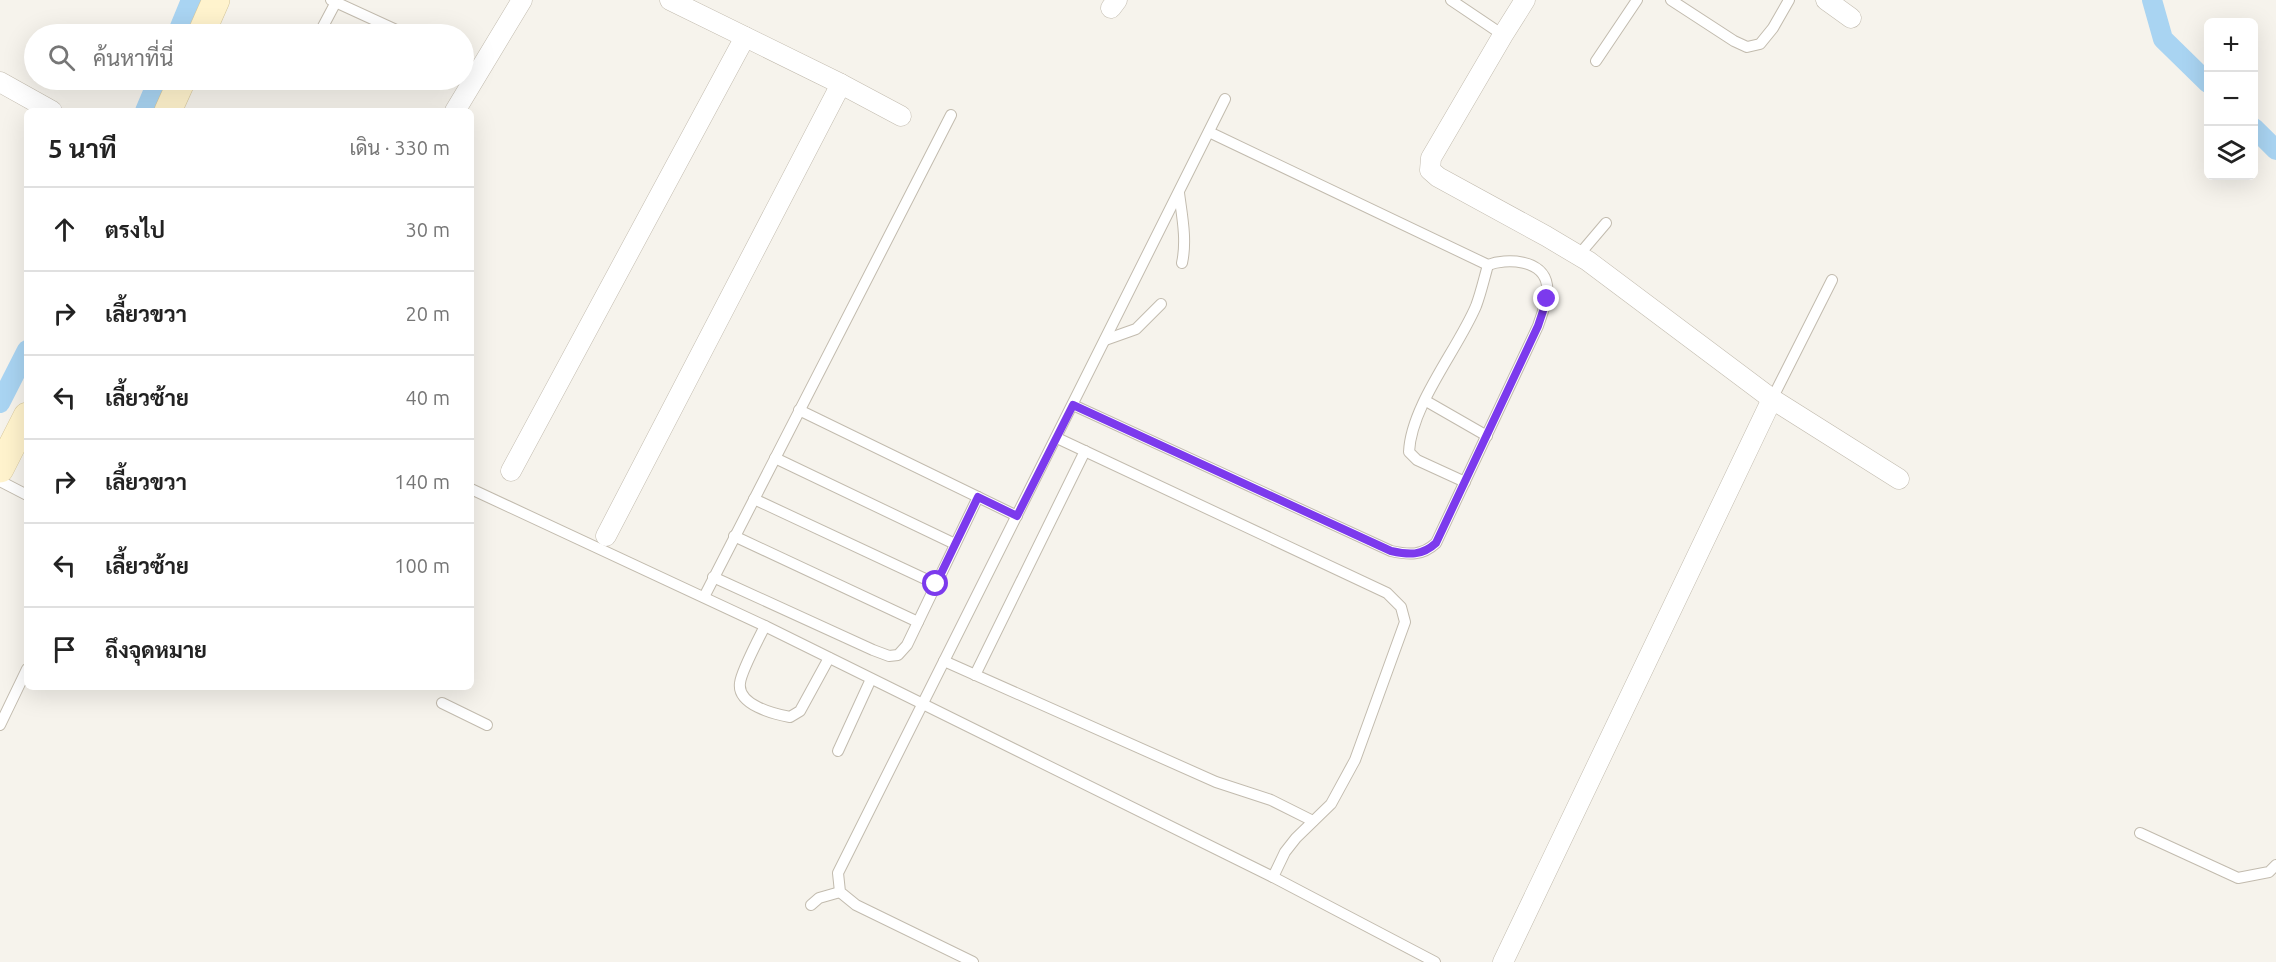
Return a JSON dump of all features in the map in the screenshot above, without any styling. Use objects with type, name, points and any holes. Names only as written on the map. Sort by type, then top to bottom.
[{"type":"street","points":[[205,24],[216,0]]},
{"type":"street","points":[[474,80],[522,0]]},
{"type":"street","points":[[670,0],[697,6],[745,37],[901,116]]},
{"type":"street","points":[[1525,0],[1431,158],[1430,170],[1438,177],[1578,256],[1772,399],[1899,479]]},
{"type":"street","points":[[1826,0],[1851,18]]},
{"type":"street","points":[[511,471],[745,37]]},
{"type":"street","points":[[0,82],[46,108]]},
{"type":"street","points":[[606,536],[841,84]]},
{"type":"street","points":[[169,108],[177,90]]},
{"type":"street","points":[[457,108],[468,90]]},
{"type":"street","points":[[1503,962],[1772,399]]},
{"type":"street","points":[[0,469],[7,439],[24,419]]},
{"type":"lane","points":[[1451,0],[1503,34]]},
{"type":"lane","points":[[1596,61],[1637,0]]},
{"type":"lane","points":[[1671,0],[1734,41],[1748,47],[1760,44],[1773,28],[1789,0]]},
{"type":"lane","points":[[323,24],[333,1],[383,24]]},
{"type":"lane","points":[[973,962],[856,905],[840,892],[838,873],[1226,99]]},
{"type":"lane","points":[[704,597],[951,116]]},
{"type":"lane","points":[[1209,132],[1488,266]]},
{"type":"lane","points":[[1179,192],[1183,225],[1182,263]]},
{"type":"lane","points":[[1578,256],[1606,223]]},
{"type":"lane","points":[[1073,405],[1391,551],[1407,554],[1426,552],[1436,543],[1538,326],[1547,299],[1547,282],[1536,267],[1513,260],[1499,261],[1488,266],[1475,308],[1417,417],[1410,440],[1409,452],[1417,460],[1464,482]]},
{"type":"lane","points":[[1772,399],[1832,280]]},
{"type":"lane","points":[[1105,340],[1136,329],[1161,304]]},
{"type":"lane","points":[[1426,401],[1487,436]]},
{"type":"lane","points":[[799,410],[1017,516]]},
{"type":"lane","points":[[1057,438],[1387,593],[1401,607],[1405,622],[1355,760],[1331,804],[1296,838],[1285,852],[1273,877]]},
{"type":"lane","points":[[975,675],[1085,451]]},
{"type":"lane","points":[[775,458],[955,544]]},
{"type":"lane","points":[[0,481],[24,493]]},
{"type":"lane","points":[[474,490],[765,626],[1273,877],[1435,962]]},
{"type":"lane","points":[[713,577],[889,656],[898,655],[907,645],[978,497]]},
{"type":"lane","points":[[754,499],[936,584]]},
{"type":"lane","points":[[734,536],[918,622]]},
{"type":"lane","points":[[765,626],[740,683],[742,693],[748,701],[777,715],[790,717],[800,711],[829,658]]},
{"type":"lane","points":[[944,661],[1216,782],[1271,800],[1313,821]]},
{"type":"lane","points":[[0,725],[24,675]]},
{"type":"lane","points":[[838,751],[871,679]]},
{"type":"lane","points":[[442,703],[487,725]]},
{"type":"lane","points":[[2140,833],[2238,878],[2269,872],[2276,865]]},
{"type":"lane","points":[[811,905],[819,898],[840,892]]},
{"type":"waterway","points":[[181,24],[191,0]]},
{"type":"waterway","points":[[2152,0],[2163,39],[2204,79]]},
{"type":"waterway","points":[[146,108],[154,90]]},
{"type":"waterway","points":[[2258,132],[2276,150]]},
{"type":"waterway","points":[[0,403],[24,356]]},
{"type":"route","points":[[936,584],[978,497],[1017,516],[1073,405],[1391,551],[1407,554],[1426,552],[1436,543],[1538,326],[1547,299]]}]
